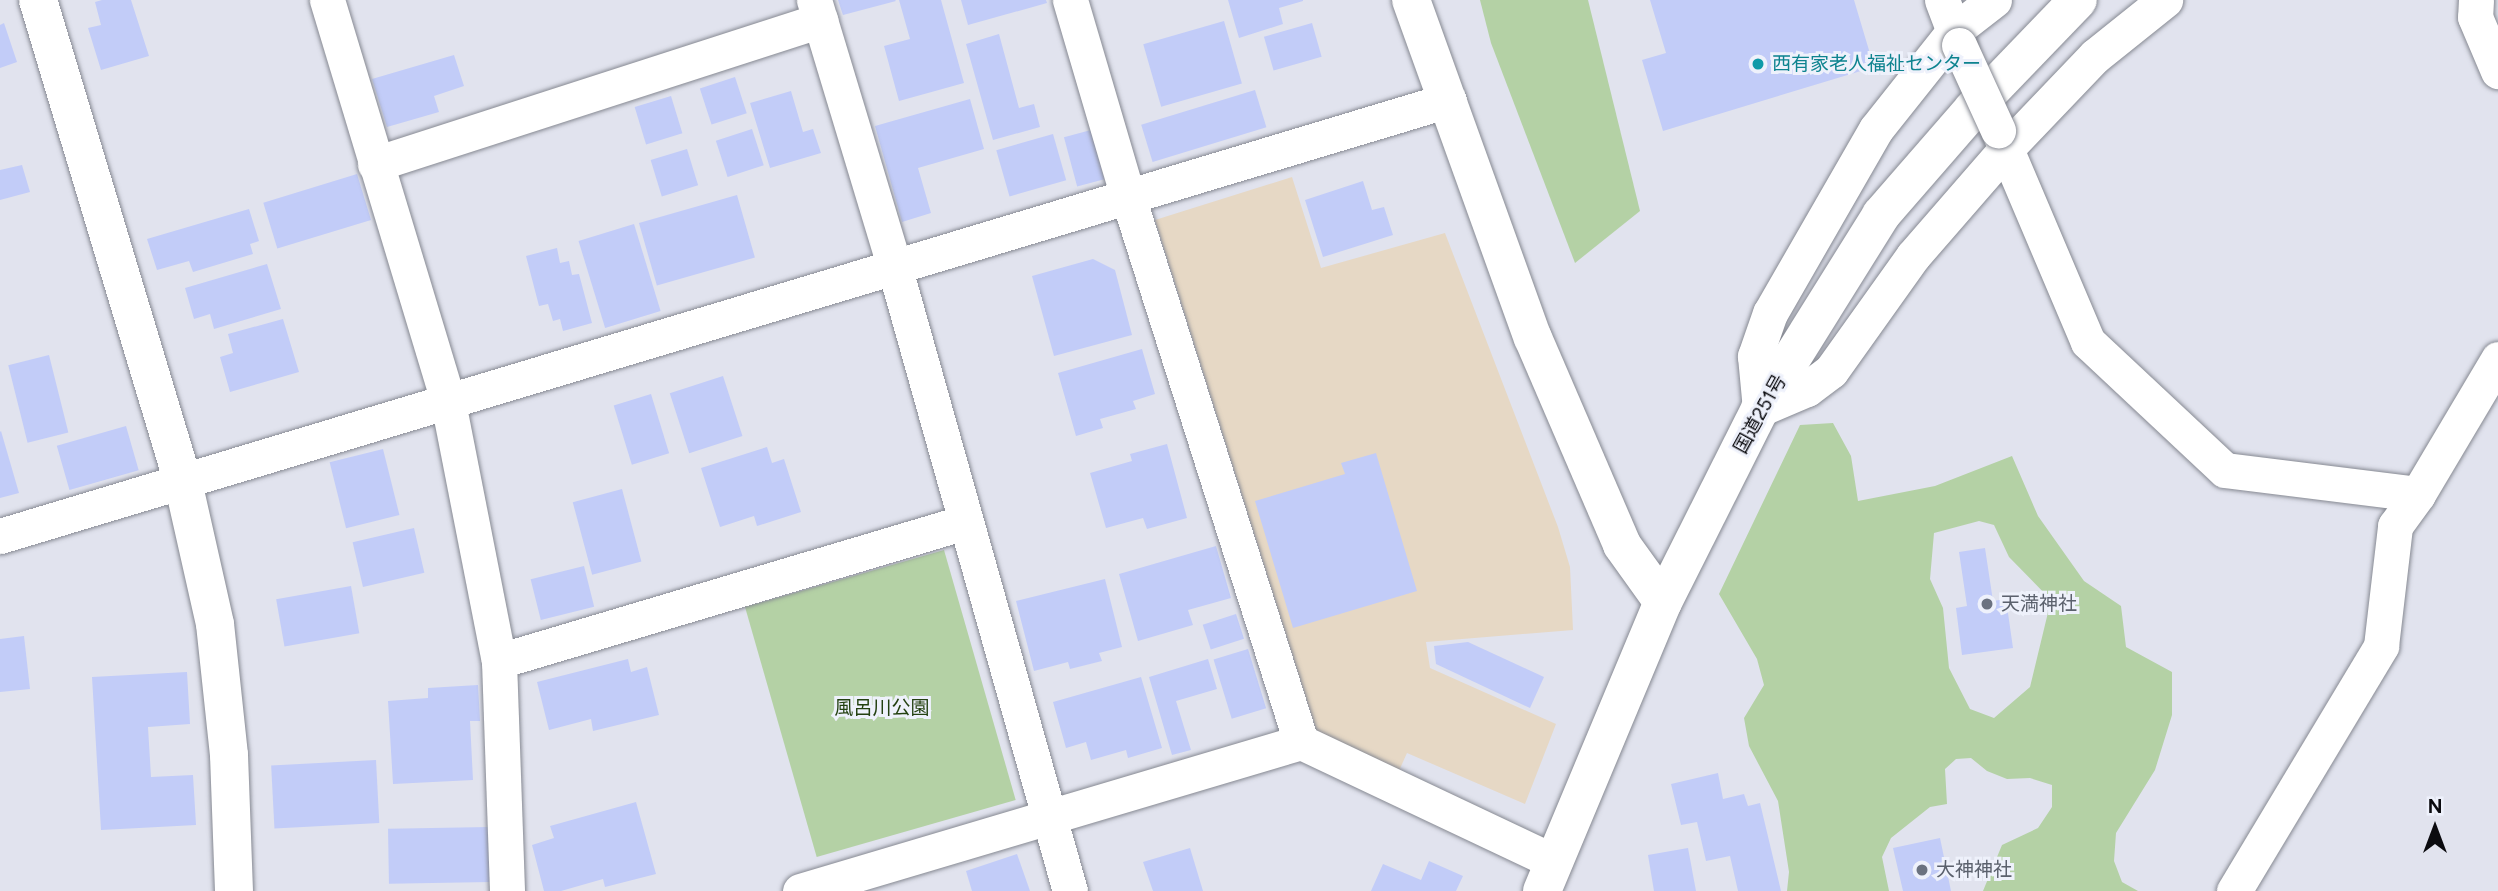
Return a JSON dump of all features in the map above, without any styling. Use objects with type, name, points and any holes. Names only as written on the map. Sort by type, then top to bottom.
[{"type":"main road","points":[[38,0],[183,482],[215,624],[229,755],[234,891]]},
{"type":"main road","points":[[1411,0],[1533,338],[1622,545],[1663,602]]},
{"type":"main road","name":"国道251号","points":[[1548,876],[1663,602],[1760,409],[1881,215],[1973,109],[2078,0]]},
{"type":"street","points":[[327,0],[448,402],[499,661],[507,891]]},
{"type":"street","points":[[1070,0],[1128,197],[1301,742],[1548,876]]},
{"type":"street","points":[[1994,0],[1952,25],[1876,129],[1770,313],[1755,356],[1760,409],[1807,389],[1831,371],[1913,256],[2002,140],[2095,55],[2165,0]]},
{"type":"street","points":[[2476,0],[2475,17],[2498,71]]},
{"type":"street","points":[[375,164],[817,10],[895,269],[964,522],[1070,891]]},
{"type":"street","points":[[1952,25],[2088,342],[2225,471],[2418,494]]},
{"type":"street","points":[[0,536],[895,269],[1449,100]]},
{"type":"street","points":[[2234,891],[2381,646],[2395,526],[2418,494],[2498,359]]},
{"type":"street","points":[[499,661],[964,522]]},
{"type":"street","points":[[800,891],[1301,742]]},
{"type":"shaded area","points":[[1292,177],[1321,268],[1445,233],[1558,527],[1570,567],[1573,630],[1426,642],[1430,668],[1556,724],[1525,804],[1407,753],[1398,773],[1317,732],[1155,220]]},
{"type":"green space","points":[[1480,0],[1588,0],[1640,211],[1575,263],[1491,43]]},
{"type":"green space","points":[[1833,423],[1851,456],[1858,501],[1935,486],[2012,456],[2038,516],[2084,581],[2121,606],[2126,647],[2172,672],[2172,715],[2155,770],[2116,833],[2114,861],[2122,882],[2138,891],[1983,891],[2002,845],[2038,828],[2052,807],[2052,785],[2030,778],[2007,779],[1987,771],[1971,758],[1956,759],[1945,769],[1947,804],[1930,807],[1891,838],[1882,857],[1889,891],[1787,891],[1789,872],[1778,801],[1749,746],[1744,718],[1764,685],[1757,659],[1719,594],[1800,425]],"holes":[[[1979,521],[1994,525],[2009,557],[2051,600],[2030,687],[1994,718],[1970,709],[1949,668],[1943,608],[1930,579],[1934,533]]]},
{"type":"green space","name":"風呂川公園","points":[[944,550],[1016,800],[817,857],[745,607]]},
{"type":"building","points":[[131,0],[149,56],[101,70],[88,28],[101,25],[95,2]]},
{"type":"building","points":[[838,0],[895,0],[896,1],[843,15]]},
{"type":"building","points":[[899,0],[941,0],[964,83],[899,101],[884,46],[910,39]]},
{"type":"building","points":[[961,0],[1046,0],[1047,3],[968,25]]},
{"type":"building","points":[[1228,0],[1303,1],[1279,8],[1283,24],[1239,38]]},
{"type":"building","name":"西有家老人福祉センター","points":[[1650,0],[1854,0],[1874,67],[1663,131],[1642,60],[1666,53]]},
{"type":"building","points":[[1224,21],[1242,83],[1161,107],[1143,44]]},
{"type":"building","points":[[4,23],[17,62],[0,68],[0,25]]},
{"type":"building","points":[[1312,23],[1322,57],[1274,70],[1264,37]]},
{"type":"building","points":[[999,34],[1019,108],[1034,104],[1040,127],[993,140],[966,44]]},
{"type":"building","points":[[454,55],[464,86],[434,96],[439,112],[387,127],[372,79]]},
{"type":"building","points":[[735,77],[747,113],[712,125],[700,88]]},
{"type":"building","points":[[1255,90],[1266,127],[1153,162],[1141,125]]},
{"type":"building","points":[[791,91],[803,132],[813,129],[821,153],[770,168],[750,103]]},
{"type":"building","points":[[671,96],[682,133],[646,144],[635,107]]},
{"type":"building","points":[[970,99],[984,149],[918,168],[931,213],[902,222],[875,126]]},
{"type":"building","points":[[752,129],[764,165],[728,177],[716,141]]},
{"type":"building","points":[[1091,130],[1104,179],[1077,187],[1064,137]]},
{"type":"building","points":[[1053,134],[1066,180],[1010,196],[996,150]]},
{"type":"building","points":[[687,149],[698,185],[662,196],[651,160]]},
{"type":"building","points":[[22,165],[30,192],[0,200],[0,170]]},
{"type":"building","points":[[357,174],[371,220],[277,249],[263,203]]},
{"type":"building","points":[[1363,181],[1372,210],[1384,207],[1393,235],[1323,257],[1305,200]]},
{"type":"building","points":[[737,195],[755,257],[657,286],[639,223]]},
{"type":"building","points":[[249,209],[259,241],[250,244],[253,254],[193,272],[189,261],[157,270],[147,239]]},
{"type":"building","points":[[634,224],[661,311],[605,328],[579,241]]},
{"type":"building","points":[[557,248],[560,263],[569,261],[572,275],[579,274],[592,323],[563,331],[560,319],[553,321],[548,304],[539,306],[526,256]]},
{"type":"building","points":[[1093,259],[1115,270],[1132,335],[1054,356],[1032,276]]},
{"type":"building","points":[[267,264],[281,309],[214,329],[210,314],[194,319],[185,288]]},
{"type":"building","points":[[283,319],[299,372],[230,392],[220,357],[233,353],[228,334]]},
{"type":"building","points":[[1142,349],[1155,394],[1133,401],[1136,409],[1100,419],[1103,428],[1076,436],[1058,373]]},
{"type":"building","points":[[49,355],[68,433],[28,443],[8,365]]},
{"type":"building","points":[[723,376],[742,436],[689,453],[670,393]]},
{"type":"building","points":[[651,394],[669,453],[632,465],[614,405]]},
{"type":"building","points":[[126,426],[139,470],[69,490],[57,446]]},
{"type":"building","points":[[0,432],[19,493],[0,498]]},
{"type":"building","points":[[1167,444],[1187,518],[1147,529],[1143,518],[1106,528],[1090,473],[1132,461],[1130,454]]},
{"type":"building","points":[[767,447],[772,463],[784,459],[801,512],[757,526],[754,516],[720,527],[701,468]]},
{"type":"building","points":[[383,449],[399,515],[346,528],[330,462]]},
{"type":"building","points":[[1376,453],[1417,591],[1293,628],[1255,501],[1345,474],[1341,463]]},
{"type":"building","points":[[622,489],[641,561],[592,575],[573,502]]},
{"type":"building","points":[[414,528],[424,573],[363,587],[353,542]]},
{"type":"building","points":[[1216,546],[1231,598],[1188,610],[1193,625],[1138,641],[1119,574]]},
{"type":"building","name":"天満神社","points":[[1985,548],[1993,601],[2006,599],[2013,648],[1962,655],[1956,608],[1967,606],[1959,552]]},
{"type":"building","points":[[584,566],[594,607],[541,620],[531,579]]},
{"type":"building","points":[[1105,579],[1122,647],[1099,653],[1102,661],[1070,669],[1068,662],[1034,671],[1016,601]]},
{"type":"building","points":[[351,586],[359,633],[284,646],[276,599]]},
{"type":"building","points":[[1236,614],[1244,639],[1211,650],[1203,625]]},
{"type":"building","points":[[24,636],[30,689],[0,692],[0,639]]},
{"type":"building","points":[[1468,642],[1544,677],[1530,708],[1436,664],[1434,646]]},
{"type":"building","points":[[1248,649],[1266,708],[1232,719],[1214,660]]},
{"type":"building","points":[[628,659],[631,672],[647,667],[659,715],[593,731],[591,719],[549,730],[537,682]]},
{"type":"building","points":[[1208,659],[1217,689],[1176,701],[1191,750],[1172,755],[1149,677]]},
{"type":"building","points":[[187,672],[190,724],[148,727],[151,777],[193,775],[196,825],[101,830],[92,677]]},
{"type":"building","points":[[1141,677],[1162,748],[1128,758],[1126,750],[1091,760],[1086,742],[1066,748],[1053,702]]},
{"type":"building","points":[[478,685],[480,721],[470,721],[473,780],[393,784],[388,701],[428,698],[428,688]]},
{"type":"building","points":[[376,760],[379,823],[274,828],[271,765]]},
{"type":"building","points":[[1718,773],[1723,799],[1744,794],[1748,806],[1760,803],[1781,891],[1738,891],[1730,856],[1706,861],[1697,822],[1681,825],[1671,784]]},
{"type":"building","points":[[636,802],[656,874],[605,887],[603,879],[561,891],[544,891],[532,845],[554,838],[550,826]]},
{"type":"building","points":[[490,827],[491,882],[389,884],[388,829]]},
{"type":"building","name":"大神神社","points":[[1940,838],[1951,891],[1903,891],[1893,848]]},
{"type":"building","points":[[1190,848],[1203,891],[1153,891],[1143,862]]},
{"type":"building","points":[[1688,848],[1696,891],[1654,891],[1648,855]]},
{"type":"building","points":[[1017,854],[1030,891],[972,891],[966,871]]},
{"type":"building","points":[[1429,861],[1463,876],[1456,891],[1371,891],[1383,864],[1421,880]]},
{"type":"place","name":"西有家老人福祉センター","points":[[1758,64]]},
{"type":"place","name":"天満神社","points":[[1987,604]]},
{"type":"place","name":"大神神社","points":[[1922,870]]}]
